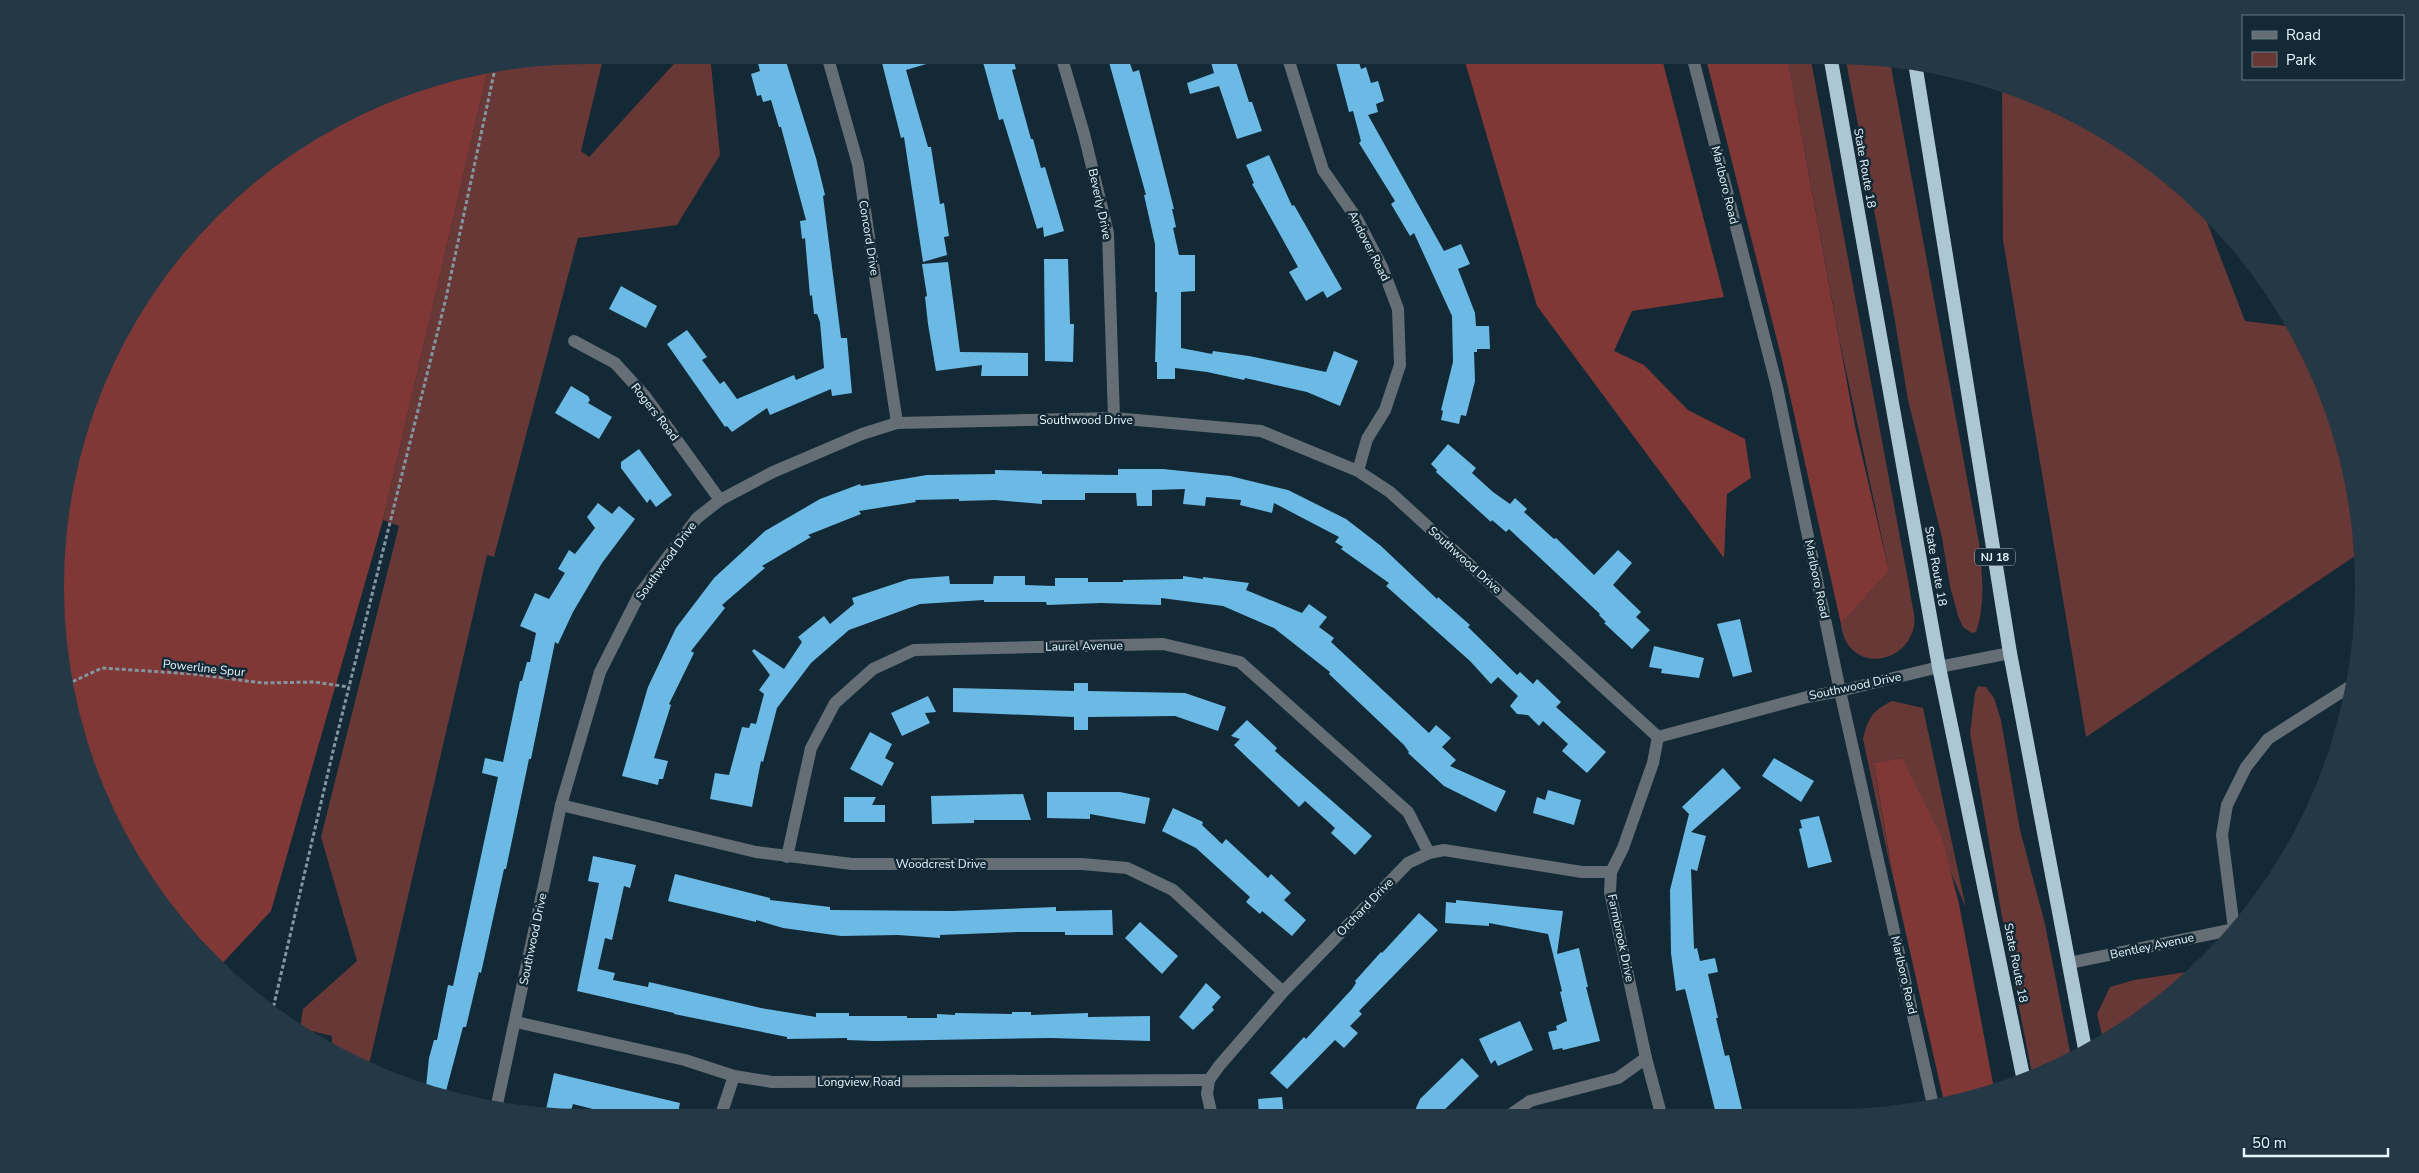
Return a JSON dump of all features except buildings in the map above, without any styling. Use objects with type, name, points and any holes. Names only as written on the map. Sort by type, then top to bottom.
[{"type":"highway","name":"State Route 18","points":[[1832,64],[1939,667],[2022,1073]]},
{"type":"highway","name":"NJ 18","points":[[1916,71],[2010,653],[2084,1044]]},
{"type":"street","name":"Concord Drive","points":[[830,64],[858,164],[898,423]]},
{"type":"street","name":"Beverly Drive","points":[[1065,64],[1108,233],[1114,418]]},
{"type":"street","name":"Andover Road","points":[[1290,64],[1323,170],[1357,219],[1382,267],[1398,309],[1400,365],[1384,410],[1367,439],[1358,471]]},
{"type":"street","name":"Marlboro Road","points":[[1694,64],[1777,388],[1840,691],[1932,1099]]},
{"type":"street","name":"Rogers Road","points":[[574,341],[615,363],[645,396],[720,500]]},
{"type":"street","name":"Southwood Drive","points":[[498,1101],[562,805],[600,672],[639,595],[697,518],[720,500],[773,472],[862,434],[898,423],[1114,418],[1261,431],[1358,471],[1390,492],[1658,737],[1807,697],[2010,653]]},
{"type":"street","name":"Laurel Avenue","points":[[787,857],[811,748],[834,704],[873,669],[914,650],[1163,644],[1240,662],[1408,812],[1429,852]]},
{"type":"street","points":[[2234,921],[2222,835],[2227,805],[2246,767],[2268,739],[2345,690]]},
{"type":"street","name":"Farmbrook Drive","points":[[1658,737],[1653,764],[1623,848],[1611,872],[1610,892],[1646,1058],[1660,1109]]},
{"type":"street","name":"Woodcrest Drive","points":[[562,805],[756,852],[787,857],[852,864],[1082,864],[1127,868],[1173,890],[1283,992]]},
{"type":"street","name":"Orchard Drive","points":[[1209,1080],[1283,992],[1408,863],[1429,852],[1444,850],[1582,872],[1611,872]]},
{"type":"street","name":"Bentley Avenue","points":[[2069,963],[2226,931]]},
{"type":"street","name":"Longview Road","points":[[516,1022],[684,1060],[734,1076],[772,1082],[1209,1080]]},
{"type":"street","points":[[1519,1109],[1530,1101],[1618,1078],[1646,1058]]},
{"type":"street","points":[[723,1109],[734,1076]]},
{"type":"street","points":[[1209,1080],[1207,1094],[1210,1109]]},
{"type":"path","points":[[274,1005],[349,687],[446,298],[494,72]]},
{"type":"path","name":"Powerline Spur","points":[[73,683],[102,668],[193,674],[263,683],[314,682],[349,687]]},
{"type":"green space","points":[[602,64],[581,151],[589,157],[674,64],[711,64],[720,155],[677,225],[578,238],[494,557],[487,555],[370,1062],[332,1043],[332,1036],[312,1031],[301,1024],[303,1009],[357,961],[321,837],[399,526],[383,520],[487,74],[518,68],[552,65]]},
{"type":"green space","points":[[1789,64],[1812,64],[1914,613],[1914,626],[1909,640],[1900,650],[1889,656],[1876,659],[1864,657],[1853,651],[1845,640],[1841,624],[1889,571],[1840,343]]},
{"type":"green space","points":[[1847,64],[1891,67],[1979,543],[1982,599],[1976,632],[1972,633],[1963,627],[1950,586],[1942,538],[1908,400],[1894,315]]},
{"type":"green space","points":[[2002,91],[2064,118],[2123,152],[2177,193],[2207,222],[2245,321],[2286,326],[2301,355],[2328,418],[2345,485],[2351,518],[2354,557],[2086,737],[2003,240]]},
{"type":"green space","points":[[1978,686],[1986,687],[1994,698],[2001,720],[2020,830],[2045,924],[2070,1052],[2031,1070],[2009,957],[1970,733],[1975,693]]},
{"type":"green space","points":[[1892,701],[1923,708],[1966,908],[1902,758],[1874,763],[1892,875],[1863,739],[1869,720],[1875,712]]},
{"type":"green space","points":[[2185,972],[2151,1001],[2102,1034],[2097,1014],[2110,987],[2134,980]]},
{"type":"shaded area","points":[[1466,64],[1663,64],[1724,297],[1632,311],[1614,351],[1644,365],[1688,410],[1745,439],[1751,478],[1727,494],[1724,558],[1537,306]]},
{"type":"shaded area","points":[[1707,64],[1789,64],[1855,426],[1889,571],[1841,624],[1782,360]]},
{"type":"shaded area","points":[[487,74],[383,520],[271,911],[223,962],[193,931],[152,877],[118,818],[104,787],[91,755],[74,688],[68,655],[65,621],[64,586],[68,518],[82,451],[91,418],[104,386],[134,325],[152,296],[193,242],[242,193],[296,152],[355,118],[418,91]]},
{"type":"shaded area","points":[[1902,758],[1942,838],[1959,904],[1993,1084],[1943,1097],[1892,872],[1874,763]]}]
